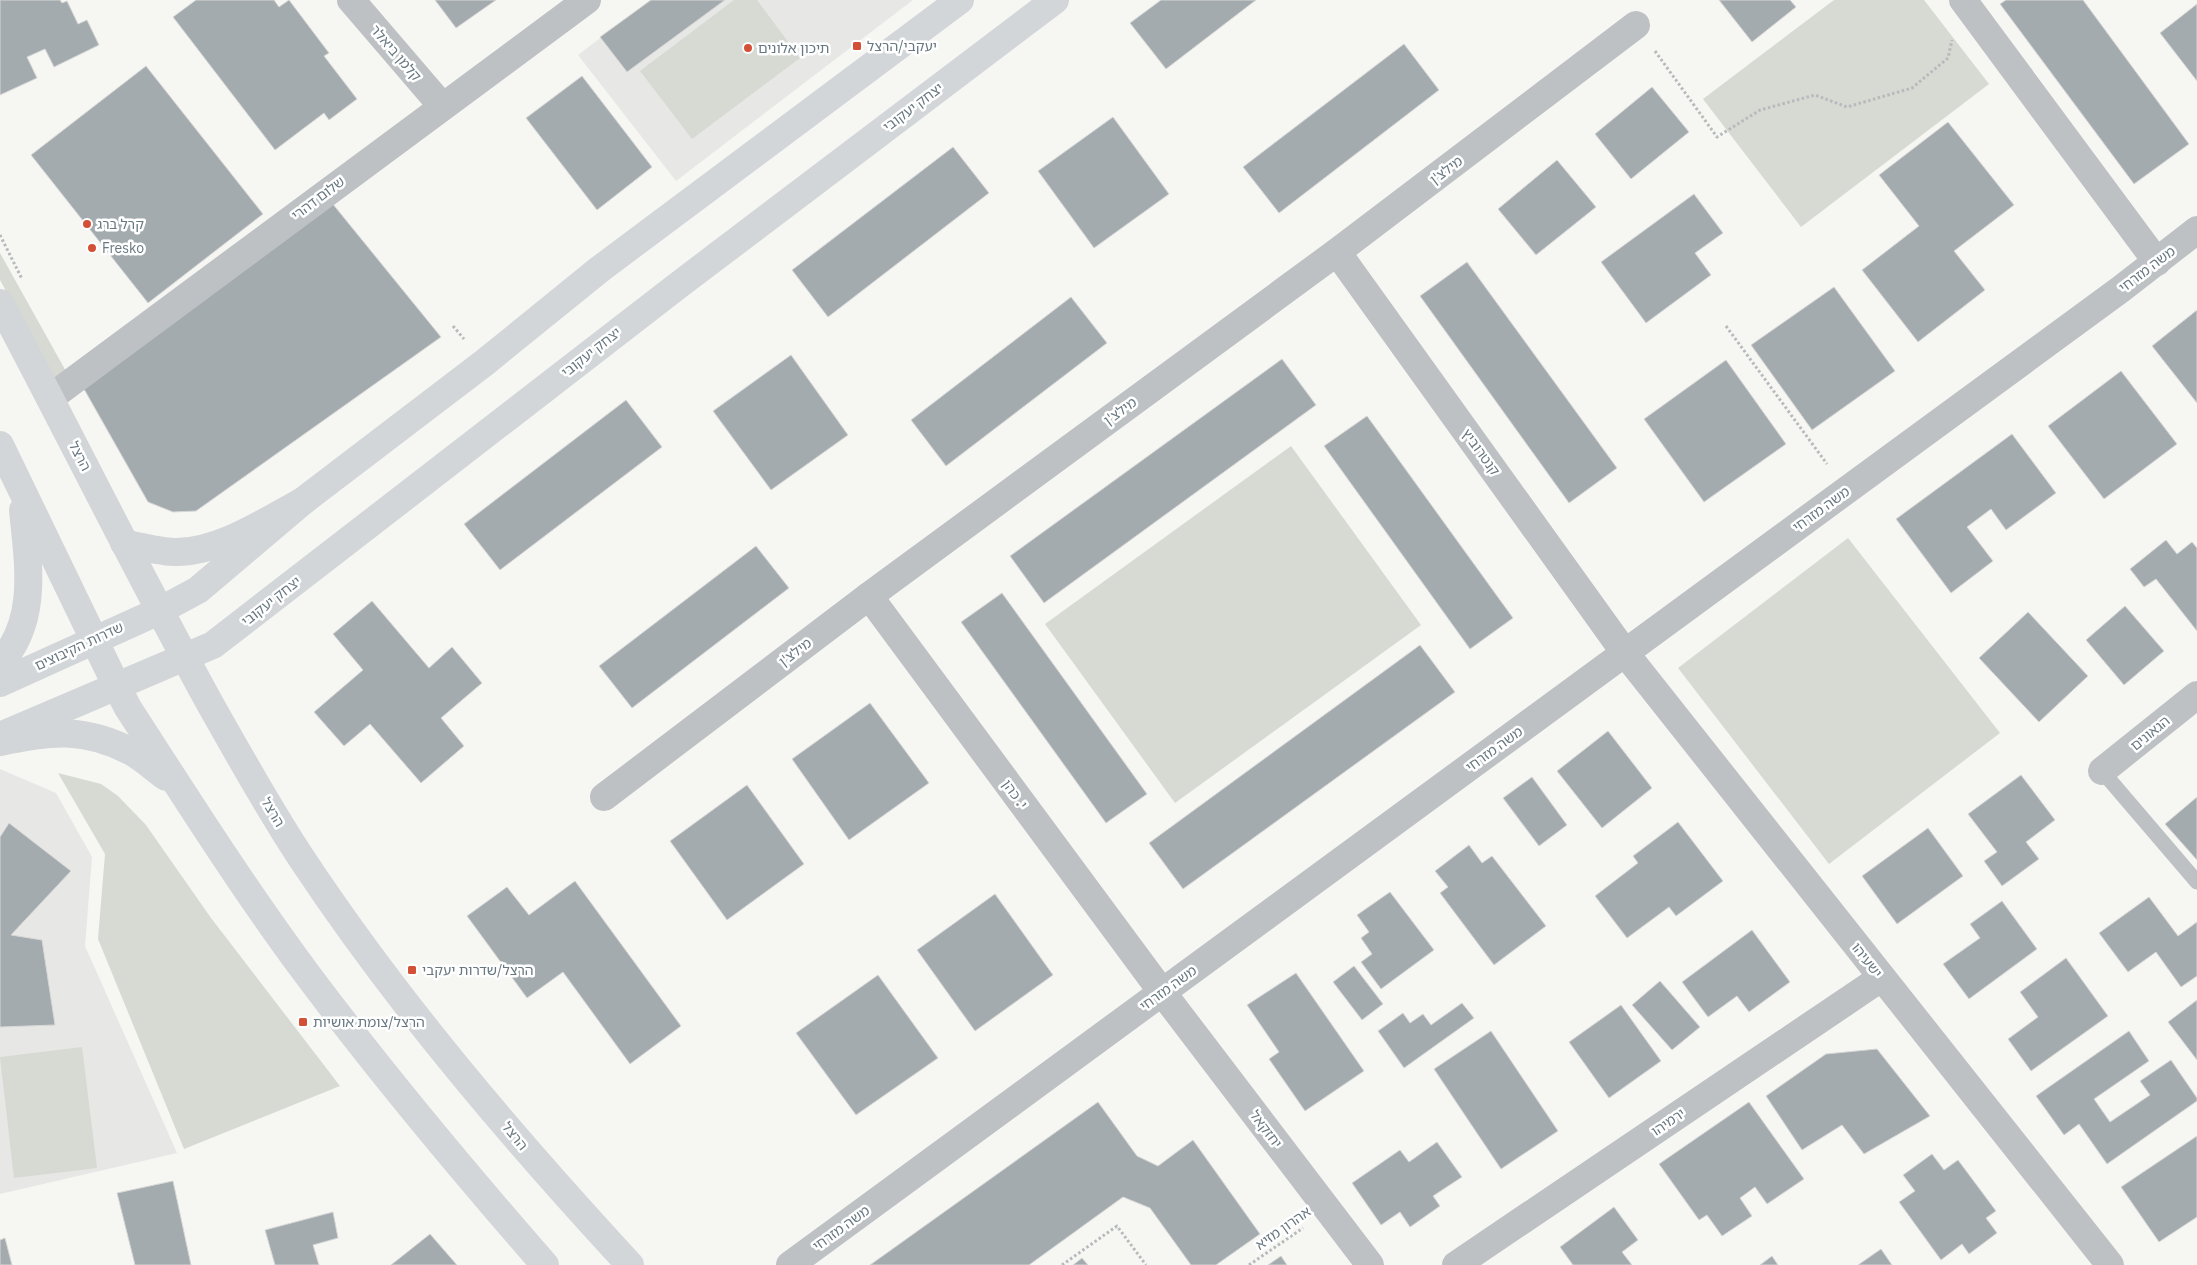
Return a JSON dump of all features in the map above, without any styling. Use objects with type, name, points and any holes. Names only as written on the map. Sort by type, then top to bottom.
[{"type":"main road","points":[[158,611],[198,590],[303,501],[484,363],[600,269],[960,0]]},
{"type":"main road","name":"יצחק יעקובי","points":[[117,687],[213,645],[680,284],[1056,0]]},
{"type":"main road","name":"הרצל","points":[[0,303],[158,611],[242,760],[301,858],[407,1007],[542,1170],[630,1265]]},
{"type":"main road","points":[[0,445],[92,639],[117,687],[179,787],[251,896],[304,971],[406,1101],[478,1189],[545,1265]]},
{"type":"main road","points":[[0,663],[7,655],[23,625],[27,608],[29,574],[22,493]]},
{"type":"main road","points":[[124,543],[152,550],[176,552],[196,550],[247,532],[303,501]]},
{"type":"main road","name":"שדרות הקיבוצים","points":[[0,683],[92,639],[158,611]]},
{"type":"main road","points":[[0,736],[117,687]]},
{"type":"main road","points":[[0,742],[46,733],[82,735],[109,742],[133,753],[179,787]]},
{"type":"street","name":"קלמן ביאלר","points":[[351,0],[442,106]]},
{"type":"street","name":"שלום דהרי","points":[[50,398],[587,0]]},
{"type":"street","points":[[1963,0],[2157,262]]},
{"type":"street","name":"מילצ'ן","points":[[604,797],[869,596],[1337,252],[1636,25]]},
{"type":"street","name":"משה מזרחי","points":[[790,1265],[2157,262],[2197,230]]},
{"type":"street","name":"קנטרוביץ","points":[[1337,252],[1625,653]]},
{"type":"street","name":"י. כהן","points":[[869,596],[1162,992]]},
{"type":"street","name":"ישעיהו","points":[[1625,653],[2110,1265]]},
{"type":"street","name":"הגאונים","points":[[2102,771],[2197,695]]},
{"type":"street","name":"ירמיהו","points":[[1456,1265],[1881,978]]},
{"type":"street","name":"יחזקאל","points":[[1162,992],[1370,1265]]},
{"type":"lane","points":[[2102,771],[2197,882]]},
{"type":"path","points":[[1636,25],[1717,136],[1760,110],[1815,95],[1847,107],[1912,88],[1948,58],[1954,33]]},
{"type":"path","points":[[1726,326],[1847,490]]},
{"type":"path","name":"אהרון מזיא","points":[[1249,1265],[1328,1210]]},
{"type":"path","points":[[1062,1265],[1116,1226],[1146,1265]]},
{"type":"shaded area","points":[[650,0],[913,0],[676,181],[578,55]]},
{"type":"shaded area","points":[[734,0],[757,0],[800,58],[692,139],[640,71]]},
{"type":"shaded area","points":[[1834,0],[1924,0],[1989,84],[1801,227],[1703,99]]},
{"type":"shaded area","points":[[0,253],[67,373],[55,381],[0,280]]},
{"type":"shaded area","points":[[1291,446],[1421,625],[1175,803],[1045,624]]},
{"type":"shaded area","points":[[1848,538],[2000,733],[1829,864],[1678,668]]},
{"type":"shaded area","points":[[0,769],[56,793],[92,857],[85,946],[177,1153],[0,1194]]},
{"type":"shaded area","points":[[58,773],[101,784],[118,796],[146,825],[211,918],[340,1086],[184,1149],[98,939],[105,854]]},
{"type":"shaded area","points":[[82,1047],[97,1168],[14,1178],[0,1057]]},
{"type":"building","points":[[0,0],[60,0],[62,3],[67,1],[78,24],[87,20],[99,45],[54,67],[45,49],[27,57],[37,78],[0,95]]},
{"type":"building","points":[[196,0],[274,0],[279,7],[289,0],[329,53],[324,56],[357,99],[329,120],[324,113],[275,150],[173,17]]},
{"type":"building","points":[[435,0],[496,0],[456,28]]},
{"type":"building","points":[[651,0],[725,0],[627,72],[600,37]]},
{"type":"building","points":[[1161,0],[1256,0],[1166,69],[1130,23]]},
{"type":"building","points":[[1719,0],[1790,0],[1796,7],[1752,42]]},
{"type":"building","points":[[2006,0],[2083,0],[2189,144],[2134,184],[2000,4]]},
{"type":"building","points":[[2197,4],[2197,81],[2160,33]]},
{"type":"building","points":[[1404,44],[1439,90],[1279,213],[1243,167]]},
{"type":"building","points":[[146,66],[263,214],[148,303],[31,155]]},
{"type":"building","points":[[582,76],[652,167],[597,210],[526,118]]},
{"type":"building","points":[[1652,87],[1689,132],[1631,179],[1595,134]]},
{"type":"building","points":[[1113,117],[1169,194],[1094,248],[1038,171]]},
{"type":"building","points":[[1948,122],[2014,205],[1954,251],[1985,290],[1918,342],[1862,270],[1919,226],[1879,175]]},
{"type":"building","points":[[953,147],[989,193],[828,317],[792,270]]},
{"type":"building","points":[[1557,160],[1596,207],[1536,255],[1498,209]]},
{"type":"building","points":[[1694,194],[1723,233],[1695,253],[1711,275],[1646,323],[1601,262]]},
{"type":"building","points":[[332,203],[441,337],[196,511],[173,512],[148,502],[84,389]]},
{"type":"building","points":[[1467,262],[1617,468],[1569,503],[1420,296]]},
{"type":"building","points":[[1834,287],[1895,371],[1812,430],[1751,345]]},
{"type":"building","points":[[1071,297],[1107,343],[946,466],[911,420]]},
{"type":"building","points":[[2197,310],[2197,403],[2152,346]]},
{"type":"building","points":[[791,355],[848,435],[771,490],[713,411]]},
{"type":"building","points":[[1282,359],[1316,405],[1044,603],[1010,556]]},
{"type":"building","points":[[1726,360],[1786,444],[1704,502],[1644,419]]},
{"type":"building","points":[[2121,371],[2177,444],[2104,499],[2048,426]]},
{"type":"building","points":[[626,400],[662,447],[500,570],[464,524]]},
{"type":"building","points":[[1367,416],[1513,618],[1470,649],[1324,446]]},
{"type":"building","points":[[2012,434],[2056,493],[2006,530],[1991,509],[1967,527],[1993,561],[1951,593],[1896,519]]},
{"type":"building","points":[[2166,540],[2177,554],[2192,542],[2197,548],[2197,631],[2156,579],[2144,587],[2130,569]]},
{"type":"building","points":[[756,546],[789,588],[632,708],[599,666]]},
{"type":"building","points":[[1002,593],[1147,794],[1106,823],[961,622]]},
{"type":"building","points":[[372,601],[429,668],[452,647],[482,683],[441,718],[464,746],[421,783],[370,724],[344,746],[314,712],[363,670],[333,634]]},
{"type":"building","points":[[2125,606],[2164,651],[2124,685],[2086,640]]},
{"type":"building","points":[[2028,612],[2088,676],[2039,722],[1979,658]]},
{"type":"building","points":[[1420,645],[1455,692],[1183,889],[1149,843]]},
{"type":"building","points":[[870,703],[929,783],[849,840],[792,759]]},
{"type":"building","points":[[1608,731],[1652,788],[1602,828],[1557,771]]},
{"type":"building","points":[[2021,775],[2055,820],[2026,842],[2039,859],[2002,886],[1984,861],[1997,852],[1968,814]]},
{"type":"building","points":[[1532,777],[1567,825],[1539,846],[1503,798]]},
{"type":"building","points":[[747,785],[804,864],[727,920],[670,841]]},
{"type":"building","points":[[2197,797],[2197,860],[2165,824]]},
{"type":"building","points":[[1678,822],[1723,881],[1676,916],[1669,907],[1627,938],[1595,896],[1638,863],[1633,856]]},
{"type":"building","points":[[9,823],[71,871],[11,935],[42,940],[55,1025],[0,1027],[0,837]]},
{"type":"building","points":[[1928,828],[1963,876],[1897,924],[1862,876]]},
{"type":"building","points":[[1469,845],[1482,863],[1492,856],[1546,926],[1494,965],[1440,893],[1448,887],[1435,871]]},
{"type":"building","points":[[575,881],[681,1026],[630,1064],[563,972],[527,998],[467,916],[507,887],[529,915]]},
{"type":"building","points":[[1390,892],[1434,950],[1381,989],[1361,962],[1372,954],[1361,938],[1369,932],[1357,915]]},
{"type":"building","points":[[995,894],[1053,975],[975,1031],[917,950]]},
{"type":"building","points":[[2149,897],[2178,936],[2197,922],[2197,976],[2181,987],[2156,952],[2128,972],[2099,933]]},
{"type":"building","points":[[2002,901],[2037,949],[1969,999],[1943,964],[1980,938],[1970,924]]},
{"type":"building","points":[[1752,930],[1790,982],[1749,1012],[1737,996],[1708,1017],[1682,982]]},
{"type":"building","points":[[2066,958],[2108,1016],[2031,1071],[2008,1039],[2038,1017],[2020,992]]},
{"type":"building","points":[[1354,966],[1383,1004],[1362,1020],[1333,982]]},
{"type":"building","points":[[1296,973],[1364,1071],[1305,1111],[1269,1059],[1279,1052],[1247,1005]]},
{"type":"building","points":[[878,975],[938,1058],[856,1115],[796,1033]]},
{"type":"building","points":[[1660,981],[1700,1027],[1672,1050],[1632,1005]]},
{"type":"building","points":[[2197,1000],[2197,1060],[2168,1022]]},
{"type":"building","points":[[1462,1003],[1474,1018],[1404,1068],[1378,1031],[1403,1013],[1410,1023],[1423,1014],[1431,1025]]},
{"type":"building","points":[[1621,1005],[1661,1061],[1609,1098],[1569,1042]]},
{"type":"building","points":[[1491,1031],[1558,1131],[1501,1169],[1434,1069]]},
{"type":"building","points":[[2129,1031],[2149,1061],[2094,1099],[2110,1122],[2150,1095],[2140,1081],[2171,1060],[2197,1098],[2197,1101],[2107,1164],[2079,1124],[2064,1135],[2036,1096]]},
{"type":"building","points":[[1877,1049],[1930,1116],[1864,1154],[1842,1125],[1802,1150],[1766,1096],[1826,1054]]},
{"type":"building","points":[[1098,1102],[1137,1156],[1158,1166],[1193,1140],[1260,1234],[1216,1265],[1191,1265],[1150,1208],[1123,1197],[1029,1265],[870,1265]]},
{"type":"building","points":[[1749,1102],[1804,1179],[1767,1204],[1755,1187],[1740,1198],[1752,1216],[1722,1236],[1707,1215],[1699,1220],[1659,1164]]},
{"type":"building","points":[[2197,1136],[2197,1217],[2159,1242],[2121,1187]]},
{"type":"building","points":[[1437,1142],[1462,1177],[1433,1196],[1440,1206],[1410,1227],[1400,1212],[1381,1225],[1352,1183],[1400,1150],[1409,1162]]},
{"type":"building","points":[[1932,1154],[1944,1170],[1958,1160],[1996,1211],[1986,1218],[1997,1233],[1969,1254],[1962,1244],[1941,1260],[1899,1202],[1915,1191],[1903,1175]]},
{"type":"building","points":[[173,1181],[191,1265],[135,1265],[117,1193]]},
{"type":"building","points":[[1614,1207],[1638,1240],[1622,1252],[1632,1265],[1573,1265],[1560,1247]]},
{"type":"building","points":[[333,1212],[338,1238],[313,1245],[319,1265],[275,1265],[265,1230]]},
{"type":"building","points":[[430,1234],[457,1265],[391,1265]]},
{"type":"building","points":[[5,1238],[12,1265],[0,1265],[0,1240]]},
{"type":"building","points":[[1881,1249],[1892,1265],[1858,1265]]},
{"type":"building","points":[[1281,1256],[1287,1265],[1268,1265]]},
{"type":"building","points":[[1772,1256],[1778,1265],[1760,1265]]},
{"type":"building","points":[[1082,1258],[1088,1265],[1073,1265]]},
{"type":"place","name":"יעקבי/הרצל","points":[[857,46]]},
{"type":"place","name":"תיכון אלונים","points":[[748,48]]},
{"type":"place","name":"קרל ברג","points":[[87,224]]},
{"type":"place","name":"Fresko","points":[[92,248]]},
{"type":"place","name":"הרצל/שדרות יעקבי","points":[[412,970]]},
{"type":"place","name":"הרצל/צומת אושיות","points":[[303,1022]]}]
